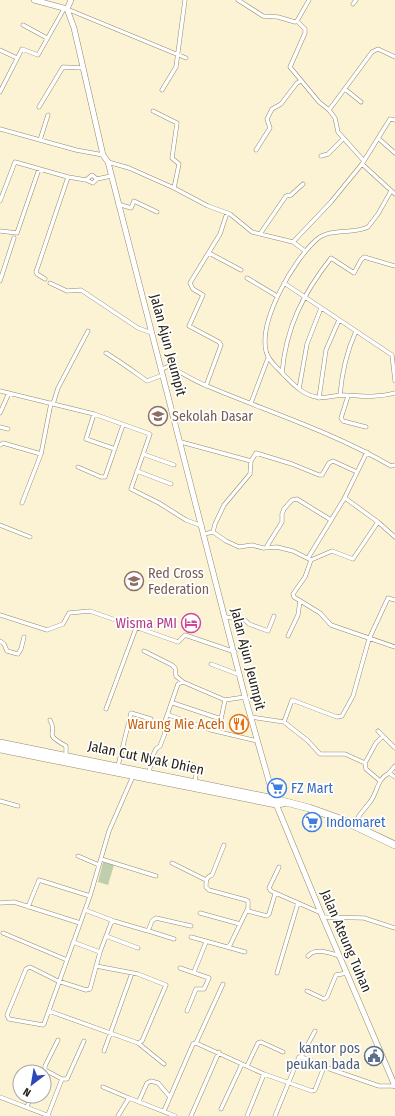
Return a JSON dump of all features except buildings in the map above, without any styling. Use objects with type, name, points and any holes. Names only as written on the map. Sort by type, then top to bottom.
[{"type":"highway","name":"Jalan Cut Nyak Dhien","points":[[0,743],[118,766],[133,772],[149,772],[275,801]]},
{"type":"highway","name":"Jalan Cut Nyak Dhien","points":[[0,749],[133,772],[309,808],[353,825],[395,844]]},
{"type":"street","points":[[34,0],[69,10],[177,53],[186,58]]},
{"type":"street","points":[[0,92],[17,58],[24,48],[38,55],[48,38],[69,10],[71,0]]},
{"type":"street","points":[[162,90],[174,71],[185,0]]},
{"type":"street","points":[[238,0],[263,16],[297,20],[305,29],[306,33],[290,66],[301,81],[335,118],[337,130],[343,139],[363,162],[395,194]]},
{"type":"street","points":[[297,20],[309,0]]},
{"type":"street","points":[[353,4],[356,0]]},
{"type":"street","name":"Jalan Ajun Jeumpit","points":[[69,10],[103,155],[110,163],[111,176],[118,204],[181,442],[235,652],[245,697],[275,801]]},
{"type":"street","points":[[23,25],[48,38]]},
{"type":"street","points":[[0,50],[17,58]]},
{"type":"street","points":[[329,110],[375,50],[395,57]]},
{"type":"street","points":[[39,108],[63,67],[83,68]]},
{"type":"street","points":[[256,150],[270,128],[267,119],[271,110],[281,104],[297,83],[301,81]]},
{"type":"street","points":[[345,89],[361,102]]},
{"type":"street","points":[[154,111],[177,123],[172,158],[179,164],[174,188]]},
{"type":"street","points":[[40,140],[48,115]]},
{"type":"street","points":[[293,242],[331,202],[363,162],[390,119],[395,120]]},
{"type":"street","points":[[0,129],[76,150],[103,155]]},
{"type":"street","points":[[378,138],[395,153]]},
{"type":"street","points":[[321,156],[328,154],[343,139]]},
{"type":"street","points":[[0,201],[15,162],[68,178],[86,180],[94,183],[97,179],[111,176]]},
{"type":"street","points":[[110,163],[116,163],[174,188],[208,206],[227,213],[247,229],[260,234],[293,242],[305,251]]},
{"type":"street","points":[[0,231],[17,233],[39,170]]},
{"type":"street","points":[[45,279],[36,272],[68,178]]},
{"type":"street","points":[[260,234],[286,196],[292,195],[303,184]]},
{"type":"street","points":[[391,191],[378,214],[368,226],[326,234],[316,240],[305,251],[277,296],[268,322],[266,351],[268,358],[299,389],[319,398],[340,395],[381,396],[395,393]]},
{"type":"street","points":[[118,204],[131,208],[134,201],[157,212]]},
{"type":"street","points":[[206,386],[221,345],[219,342],[189,326],[203,295],[190,286],[220,234],[227,213]]},
{"type":"street","points":[[0,281],[14,238]]},
{"type":"street","points":[[209,253],[241,270]]},
{"type":"street","points":[[282,373],[284,352],[303,296],[331,258],[354,273],[364,258],[395,266]]},
{"type":"street","points":[[247,278],[277,296]]},
{"type":"street","points":[[50,283],[67,291],[78,289],[85,292],[138,328],[152,333]]},
{"type":"street","points":[[284,283],[356,331],[394,353],[395,381]]},
{"type":"street","points":[[299,389],[307,344],[321,308]]},
{"type":"street","points":[[319,398],[326,350],[339,320]]},
{"type":"street","points":[[22,503],[41,454],[52,404],[58,388],[88,331]]},
{"type":"street","points":[[340,395],[346,354],[356,331]]},
{"type":"street","points":[[106,353],[129,366],[133,371],[147,381],[163,375]]},
{"type":"street","points":[[251,403],[268,358]]},
{"type":"street","points":[[162,369],[169,366],[206,386],[294,419],[367,452],[391,466],[395,465]]},
{"type":"street","points":[[0,391],[94,414],[150,434],[131,489],[159,503],[186,520],[202,526]]},
{"type":"street","points":[[0,413],[9,393]]},
{"type":"street","points":[[348,396],[341,418],[343,420],[366,427]]},
{"type":"street","points":[[94,414],[86,439],[115,449]]},
{"type":"street","points":[[78,466],[104,478],[107,474],[124,425]]},
{"type":"street","points":[[0,427],[8,429]]},
{"type":"street","points":[[181,442],[251,461]]},
{"type":"street","points":[[0,446],[3,443],[41,454]]},
{"type":"street","points":[[367,452],[345,498],[310,559],[306,577],[293,594],[300,601],[320,613],[331,625],[395,647]]},
{"type":"street","points":[[213,532],[224,505],[250,474],[251,461],[256,453],[292,464],[319,475],[322,475],[329,463],[333,461],[357,472]]},
{"type":"street","points":[[143,454],[174,464]]},
{"type":"street","points":[[137,471],[171,484]]},
{"type":"street","points":[[345,498],[378,522],[395,537]]},
{"type":"street","points":[[267,546],[282,522],[282,514],[284,509],[292,500],[297,499],[331,520]]},
{"type":"street","points":[[204,534],[213,532],[238,547],[252,545],[263,548],[267,546],[293,551],[310,559],[332,551],[353,559],[378,522]]},
{"type":"street","points":[[0,525],[30,537]]},
{"type":"street","points":[[284,722],[292,700],[337,717],[342,716],[353,696],[370,639],[388,598],[395,600]]},
{"type":"street","points":[[288,636],[298,615],[300,601]]},
{"type":"street","points":[[0,615],[47,630],[63,624],[69,613],[90,611],[178,642],[185,635],[235,652]]},
{"type":"street","points":[[226,617],[245,620],[249,624],[268,631],[274,616]]},
{"type":"street","points":[[106,709],[136,628]]},
{"type":"street","points":[[0,641],[4,644],[7,651],[18,654],[22,649],[24,637]]},
{"type":"street","points":[[144,651],[172,665],[175,668],[176,676],[183,682],[225,700],[245,697]]},
{"type":"street","points":[[211,664],[240,675]]},
{"type":"street","points":[[149,772],[153,755],[160,746],[165,733],[164,724],[169,715],[178,684],[183,682]]},
{"type":"street","points":[[173,703],[221,718],[225,700]]},
{"type":"street","points":[[118,766],[131,714],[151,719]]},
{"type":"street","points":[[169,715],[211,730],[257,741]]},
{"type":"street","points":[[251,717],[284,722],[307,740],[320,754],[345,754],[365,763]]},
{"type":"street","points":[[50,720],[52,736],[54,740],[66,746],[66,755]]},
{"type":"street","points":[[378,731],[395,748]]},
{"type":"street","points":[[379,780],[366,769],[365,763],[376,743],[383,736]]},
{"type":"street","points":[[188,763],[197,767],[195,782]]},
{"type":"street","points":[[353,825],[362,809],[370,802],[379,780],[389,773],[395,766]]},
{"type":"street","points":[[114,921],[106,936],[88,990],[58,981],[30,967],[26,969],[7,1015],[9,1019],[43,1025],[58,981],[90,896],[109,830],[133,772]]},
{"type":"street","points":[[389,773],[395,777]]},
{"type":"street","points":[[0,801],[18,806]]},
{"type":"street","name":"Jalan Ateung Tuhan","points":[[275,801],[395,1086]]},
{"type":"street","points":[[224,845],[212,875],[206,880],[206,887],[209,890],[248,901],[247,910],[230,944],[227,947]]},
{"type":"street","points":[[78,856],[100,865]]},
{"type":"street","points":[[102,858],[156,876]]},
{"type":"street","points":[[172,863],[206,880]]},
{"type":"street","points":[[279,867],[268,888],[275,894],[322,915],[364,918],[395,928]]},
{"type":"street","points":[[28,907],[39,880],[90,896]]},
{"type":"street","points":[[247,910],[267,916],[275,894]]},
{"type":"street","points":[[0,903],[14,902],[80,923]]},
{"type":"street","points":[[277,973],[298,903]]},
{"type":"street","points":[[85,910],[114,921],[174,939]]},
{"type":"street","points":[[200,913],[240,924]]},
{"type":"street","points":[[149,931],[152,921],[156,918],[191,926]]},
{"type":"street","points":[[3,933],[67,960]]},
{"type":"street","points":[[106,936],[138,948]]},
{"type":"street","points":[[192,937],[245,952]]},
{"type":"street","points":[[73,942],[100,952]]},
{"type":"street","points":[[194,972],[206,942]]},
{"type":"street","points":[[308,956],[312,952],[318,951],[340,956]]},
{"type":"street","points":[[96,966],[132,973],[164,983],[166,986],[142,1041],[138,1042]]},
{"type":"street","points":[[180,968],[209,978],[204,989],[196,989],[187,1011]]},
{"type":"street","points":[[104,1051],[132,973]]},
{"type":"street","points":[[307,991],[324,999],[327,998],[336,975],[347,973]]},
{"type":"street","points":[[164,1111],[193,1044],[196,1042],[224,984]]},
{"type":"street","points":[[49,1011],[138,1042],[164,1064]]},
{"type":"street","points":[[275,1116],[299,1057],[315,1031]]},
{"type":"street","points":[[58,1040],[45,1066],[45,1070],[62,1079],[67,1079],[84,1041]]},
{"type":"street","points":[[196,1042],[264,1074],[314,1091],[324,1067]]},
{"type":"street","points":[[247,1066],[258,1043],[261,1042],[283,1052]]},
{"type":"street","points":[[191,1116],[219,1052]]},
{"type":"street","points":[[301,1056],[321,1064],[324,1067],[378,1086],[395,1086]]},
{"type":"street","points":[[221,1109],[242,1064]]},
{"type":"street","points":[[247,1116],[264,1074]]},
{"type":"street","points":[[0,1097],[49,1116],[62,1079]]},
{"type":"street","points":[[138,1101],[147,1083],[151,1080],[158,1083],[170,1097]]},
{"type":"street","points":[[102,1087],[175,1116]]},
{"type":"street","points":[[118,1116],[129,1098]]},
{"type":"green space","points":[[103,862],[114,865],[108,885],[98,882]]},
{"type":"place","name":"Sekolah Dasar","points":[[158,416]]},
{"type":"place","name":"Red Cross Federation","points":[[134,581]]},
{"type":"place","name":"Wisma PMI","points":[[191,623]]},
{"type":"place","name":"Warung Mie Aceh","points":[[239,724]]},
{"type":"place","name":"FZ Mart","points":[[277,788]]},
{"type":"place","name":"Indomaret","points":[[312,822]]},
{"type":"place","name":"kantor pos peukan bada","points":[[374,1056]]}]
